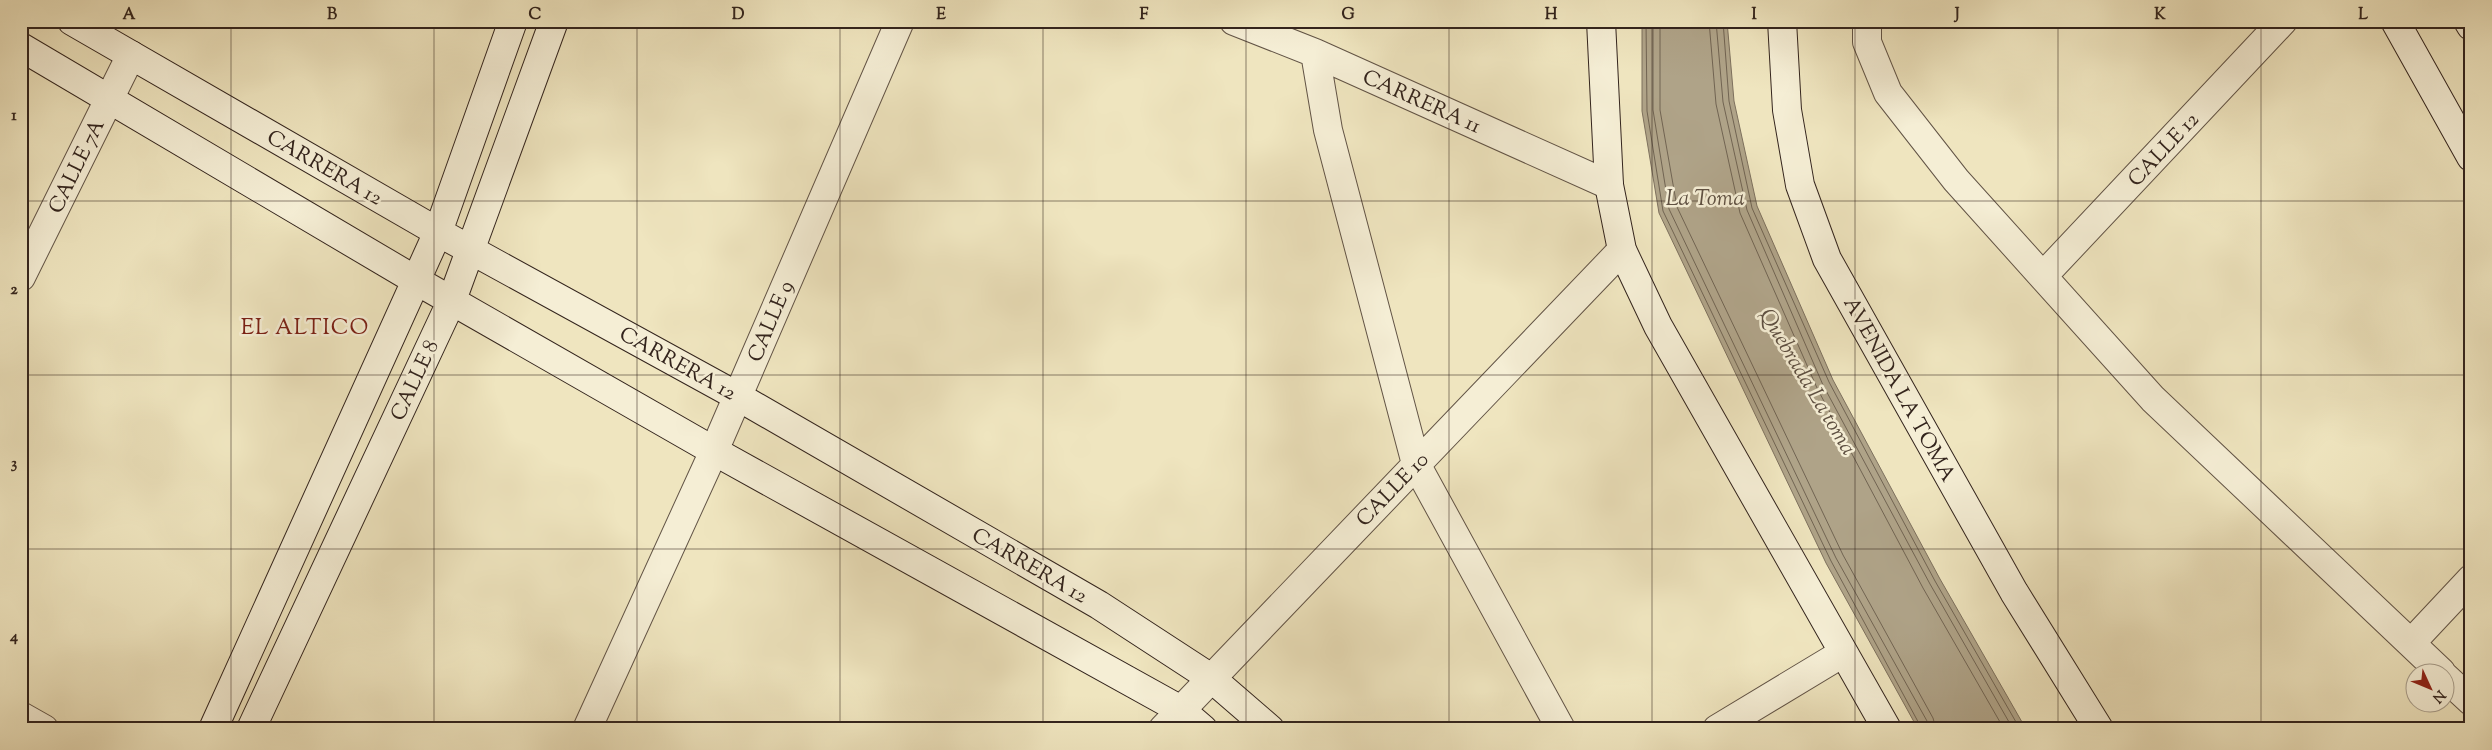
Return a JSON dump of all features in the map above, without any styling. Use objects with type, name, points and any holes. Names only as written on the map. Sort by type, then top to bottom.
[{"type":"main road","name":"CARRERA 12","points":[[72,21],[438,232],[737,396],[1099,605],[1210,678],[1270,729]]},
{"type":"main road","name":"CALLE 8","points":[[213,729],[438,232],[514,21]]},
{"type":"main road","name":"CALLE 8","points":[[251,729],[452,300],[554,21]]},
{"type":"main road","name":"CALLE 9","points":[[587,729],[714,451],[900,21]]},
{"type":"main road","name":"CARRERA 11","points":[[1234,21],[1315,53],[1609,185]]},
{"type":"main road","points":[[1601,21],[1609,185],[1622,250],[1658,326],[1887,729]]},
{"type":"main road","name":"AVENIDA LA TOMA","points":[[1782,21],[1787,110],[1800,185],[1827,259],[2014,592],[2099,729]]},
{"type":"main road","points":[[1867,21],[1867,42],[1888,93],[1956,180],[2153,399],[2431,662]]},
{"type":"main road","name":"CALLE 12","points":[[2042,276],[2283,21]]},
{"type":"main road","points":[[2394,21],[2471,157]]},
{"type":"main road","points":[[2468,21],[2471,26]]},
{"type":"main road","points":[[21,47],[417,281],[714,451],[1172,720],[1203,729]]},
{"type":"main road","points":[[1315,53],[1328,130],[1416,464],[1561,729]]},
{"type":"main road","name":"CALLE 7A","points":[[21,277],[131,55]]},
{"type":"main road","name":"CALLE 10","points":[[1172,720],[1210,678],[1622,250]]},
{"type":"main road","points":[[2411,643],[2471,580]]},
{"type":"main road","points":[[1717,729],[1843,653]]},
{"type":"main road","points":[[2454,685],[2471,701]]},
{"type":"main road","points":[[21,716],[44,729]]},
{"type":"water","name":"La Toma","points":[[1642,21],[1727,21],[1734,101],[1757,206],[1833,380],[1940,579],[2026,729],[1918,729],[1826,563],[1659,213],[1642,111]]},
{"type":"district","name":"EL ALTICO","points":[[305,326]]},
{"type":"water label","name":"Quebrada La toma","points":[[1809,381]]}]
